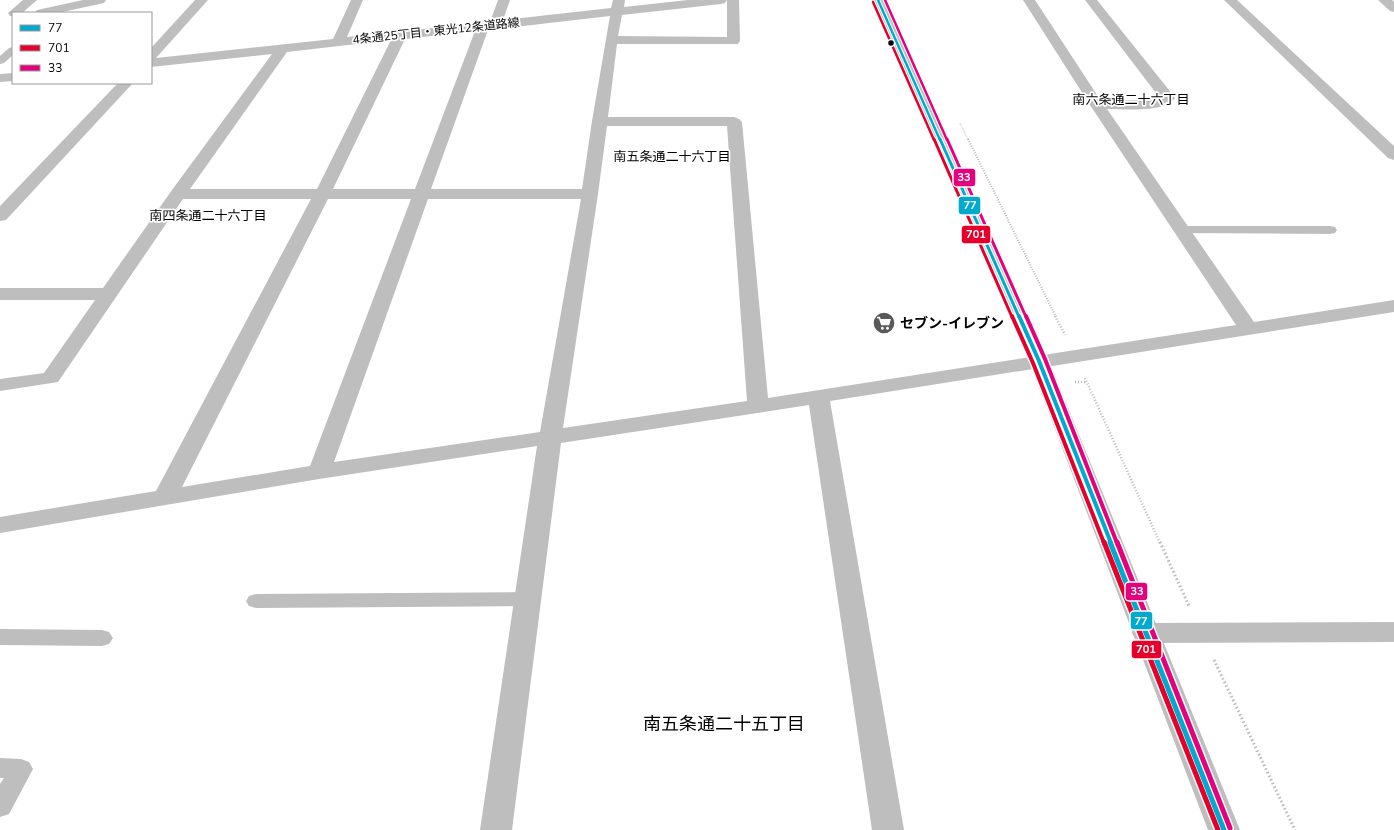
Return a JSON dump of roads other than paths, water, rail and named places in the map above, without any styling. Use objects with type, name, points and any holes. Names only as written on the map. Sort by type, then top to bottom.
[{"type":"street","points":[[15,12],[31,0]]},
{"type":"street","points":[[52,12],[62,11],[100,0]]},
{"type":"street","points":[[152,55],[202,0]]},
{"type":"street","points":[[338,42],[357,0]]},
{"type":"street","points":[[320,472],[422,193],[489,25],[504,0]]},
{"type":"street","name":"4条通25丁目・東光12条道路線","points":[[152,63],[489,25],[618,6],[721,0]]},
{"type":"street","points":[[611,40],[733,41],[733,0]]},
{"type":"street","points":[[878,0],[1039,361],[1224,830]]},
{"type":"street","points":[[1029,0],[1097,105],[1249,329]]},
{"type":"street","points":[[1091,0],[1168,98],[1156,104],[1097,105]]},
{"type":"street","points":[[1230,0],[1394,155]]},
{"type":"street","points":[[1384,0],[1394,8]]},
{"type":"street","points":[[496,830],[550,437],[590,194],[611,40],[618,6]]},
{"type":"street","points":[[12,15],[3,22],[12,19]]},
{"type":"street","points":[[165,497],[324,193],[400,34]]},
{"type":"street","points":[[0,385],[51,378],[178,194],[282,48]]},
{"type":"street","points":[[0,216],[125,84]]},
{"type":"street","points":[[599,121],[734,122],[758,406]]},
{"type":"street","points":[[178,194],[590,194]]},
{"type":"street","points":[[0,294],[109,294]]},
{"type":"street","points":[[0,525],[320,472],[758,406],[1075,355],[1249,329],[1390,312]]},
{"type":"street","points":[[818,396],[888,830]]},
{"type":"street","points":[[1146,633],[1394,632]]},
{"type":"lane","points":[[0,61],[12,51]]},
{"type":"lane","points":[[1182,230],[1330,230]]},
{"type":"lane","points":[[256,601],[528,600]]},
{"type":"lane","points":[[0,637],[102,638]]},
{"type":"lane","points":[[0,768],[21,769],[0,807]]},
{"type":"place","name":"セブン-イレブン","points":[[884,323]]},
{"type":"district","name":"南六条通二十六丁目","points":[[1131,99]]},
{"type":"district","name":"南五条通二十六丁目","points":[[672,156]]},
{"type":"district","name":"南四条通二十六丁目","points":[[208,215]]},
{"type":"district","name":"南五条通二十五丁目","points":[[724,724]]}]
